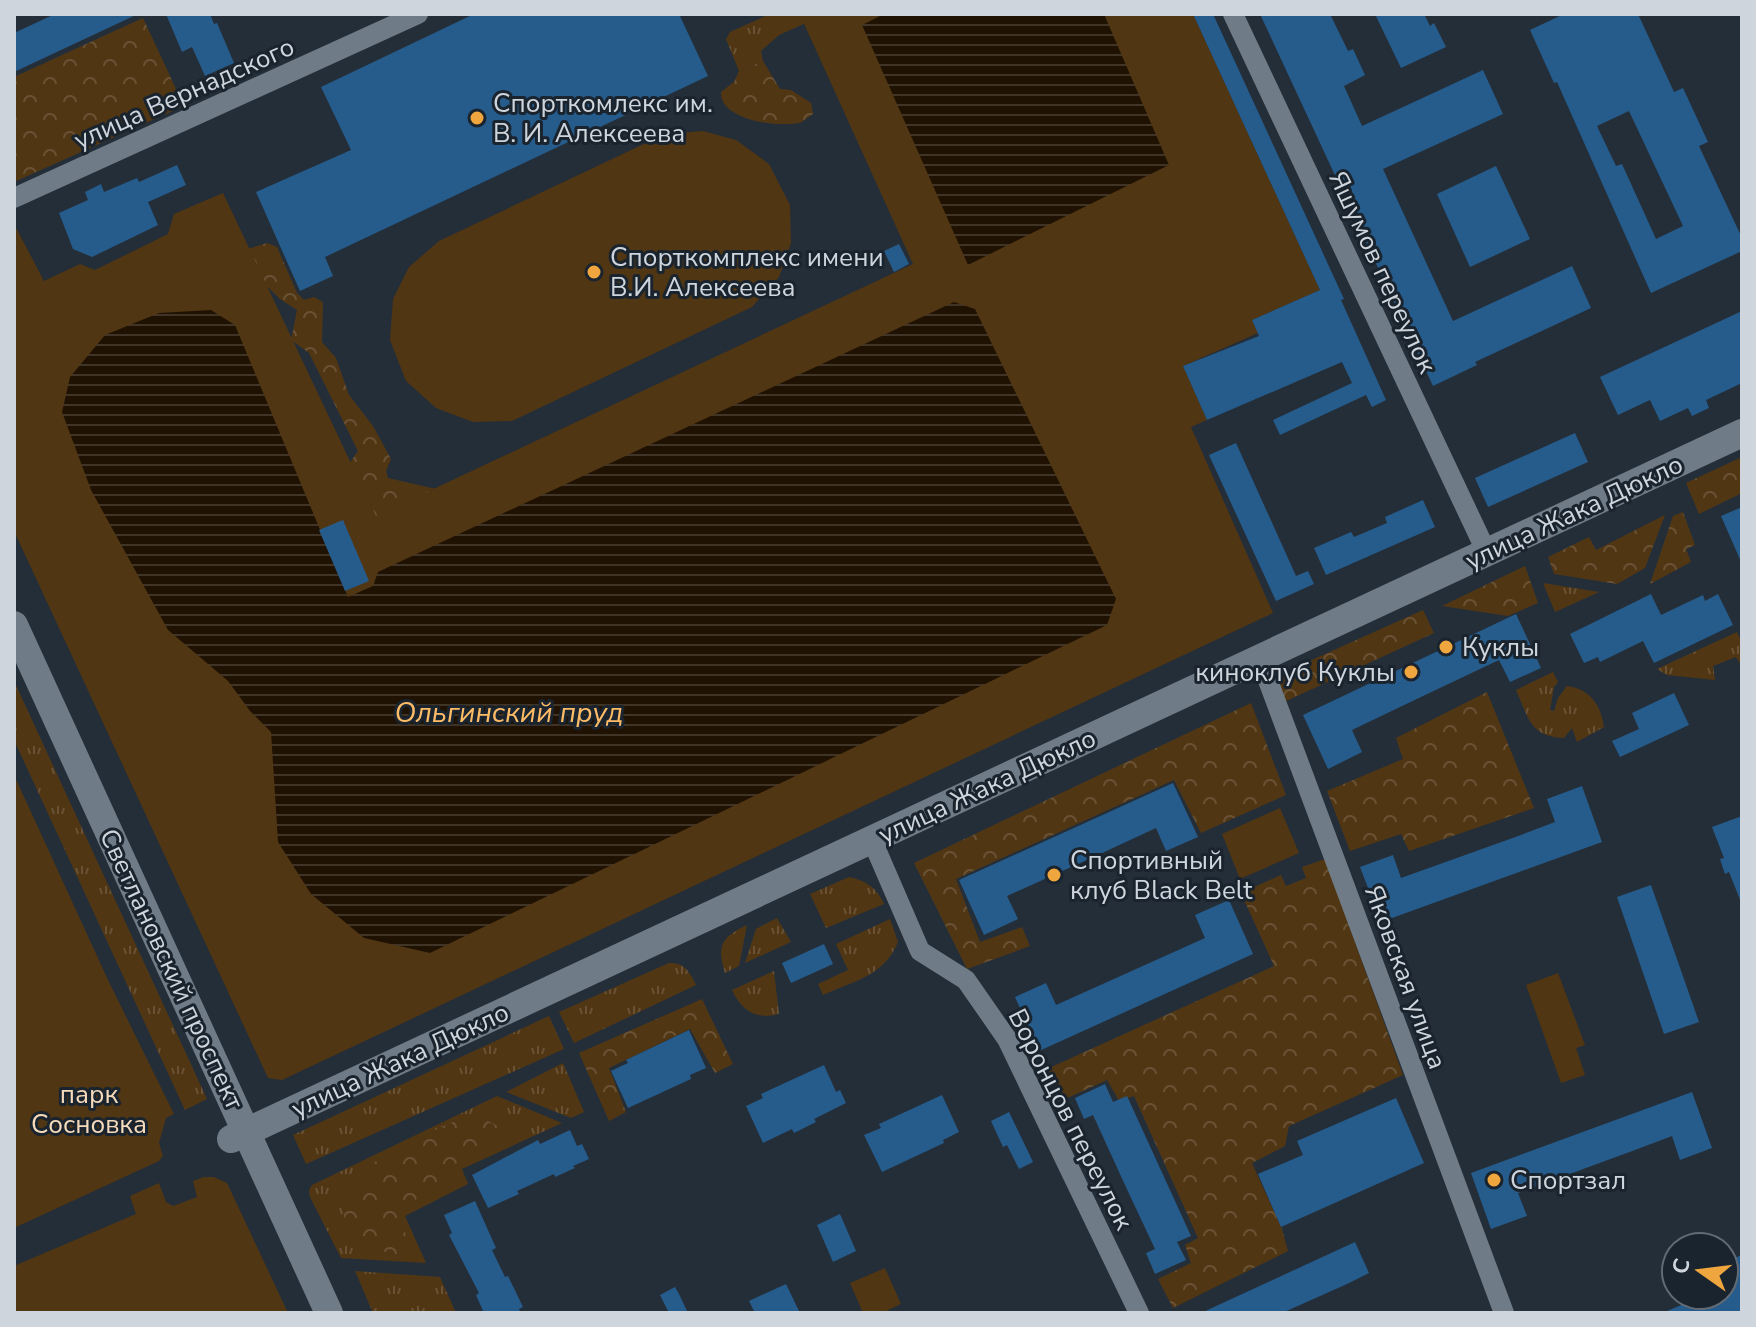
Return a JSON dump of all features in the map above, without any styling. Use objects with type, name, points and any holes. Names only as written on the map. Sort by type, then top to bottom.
[{"type":"street","name":"улица Вернадского","points":[[14,198],[418,14]]},
{"type":"street","name":"Яшумов переулок","points":[[1233,14],[1487,553]]},
{"type":"street","name":"улица Жака Дюкло","points":[[239,1135],[1742,433]]},
{"type":"street","name":"Светлановский проспект","points":[[14,625],[239,1135],[310,1313]]},
{"type":"street","name":"Яковская улица","points":[[1260,659],[1504,1313]]},
{"type":"street","name":"Светлановский проспект","points":[[14,667],[239,1135],[329,1313]]},
{"type":"street","name":"Воронцов переулок","points":[[872,840],[920,951],[966,980],[1007,1039],[1139,1313]]},
{"type":"green space","points":[[770,14],[826,14],[779,35],[761,51],[763,61],[739,71],[726,39],[730,32]]},
{"type":"green space","points":[[807,14],[1193,14],[1320,290],[1252,320],[1258,333],[1183,366],[1207,420],[1191,427],[1273,613],[282,1080],[268,1078],[14,531],[14,224],[44,281],[80,264],[95,270],[168,234],[174,214],[223,193],[376,516],[913,264],[801,17]]},
{"type":"green space","points":[[143,18],[184,106],[14,182],[14,77]]},
{"type":"green space","points":[[763,61],[780,89],[791,90],[811,103],[813,114],[802,122],[792,124],[766,123],[740,116],[723,102],[721,92],[734,82],[739,71]]},
{"type":"green space","name":"Спорткомплекс имени В.И. Алексеева","points":[[703,131],[736,140],[769,164],[790,205],[791,243],[779,277],[752,307],[512,421],[473,422],[436,408],[406,381],[390,340],[393,299],[409,267],[439,241],[665,134]]},
{"type":"green space","points":[[267,243],[277,247],[297,293],[304,300],[314,297],[323,302],[322,342],[336,358],[349,395],[373,426],[391,459],[386,471],[388,478],[449,492],[404,560],[337,481],[358,451],[309,353],[291,340],[297,310],[269,288],[262,289],[225,256]]},
{"type":"green space","points":[[1742,457],[1742,493],[1699,514],[1686,483]]},
{"type":"green space","points":[[1683,512],[1695,545],[1686,549],[1691,562],[1650,584],[1673,516]]},
{"type":"green space","points":[[1665,515],[1645,568],[1617,584],[1554,574],[1548,557],[1589,537],[1596,550]]},
{"type":"green space","points":[[1525,566],[1538,603],[1508,616],[1442,606]]},
{"type":"green space","points":[[1543,583],[1599,592],[1555,612]]},
{"type":"green space","points":[[1423,610],[1434,633],[1284,702],[1274,677]]},
{"type":"green space","points":[[1737,632],[1742,643],[1742,667],[1736,657],[1713,666],[1715,680],[1667,675],[1657,669]]},
{"type":"green space","points":[[1553,672],[1558,682],[1554,687],[1550,710],[1554,711],[1558,698],[1567,686],[1575,688],[1593,699],[1604,727],[1577,742],[1572,728],[1564,738],[1553,737],[1532,724],[1516,690]]},
{"type":"green space","points":[[14,681],[207,1099],[185,1110],[14,740]]},
{"type":"green space","points":[[1487,692],[1534,808],[1409,851],[1401,834],[1350,851],[1327,791],[1403,759],[1396,738]]},
{"type":"green space","points":[[1251,703],[1286,795],[1201,833],[1174,780],[956,879],[980,942],[1022,927],[1030,946],[967,969],[914,863]]},
{"type":"green space","name":"парк Сосновка","points":[[14,775],[108,980],[174,1114],[166,1118],[159,1143],[163,1156],[159,1161],[14,1228]]},
{"type":"green space","points":[[1280,808],[1299,853],[1240,879],[1222,834]]},
{"type":"green space","points":[[1325,859],[1403,1075],[1289,1126],[1285,1146],[1252,1163],[1282,1229],[1288,1251],[1173,1308],[1158,1279],[1191,1263],[1185,1245],[1198,1238],[1134,1096],[1119,1101],[1107,1080],[1063,1100],[1047,1069],[1274,966],[1241,893],[1281,875],[1286,886],[1306,878],[1302,867]]},
{"type":"green space","points":[[849,877],[870,886],[884,904],[826,928],[810,894]]},
{"type":"green space","points":[[777,918],[791,942],[745,963],[756,929]]},
{"type":"green space","points":[[890,919],[898,942],[885,963],[867,976],[823,995],[818,984],[848,970],[836,944]]},
{"type":"green space","points":[[747,925],[739,966],[725,973],[721,955],[723,943]]},
{"type":"green space","points":[[669,963],[686,969],[696,985],[574,1043],[559,1012]]},
{"type":"green space","points":[[774,971],[779,1014],[757,1015],[740,1003],[732,990]]},
{"type":"green space","points":[[1558,973],[1585,1045],[1576,1048],[1585,1075],[1561,1083],[1526,985]]},
{"type":"green space","points":[[702,999],[733,1064],[715,1073],[690,1029],[609,1068],[626,1112],[609,1121],[579,1053]]},
{"type":"green space","points":[[549,1016],[564,1049],[306,1164],[293,1135]]},
{"type":"green space","points":[[563,1063],[584,1112],[571,1118],[506,1092]]},
{"type":"green space","points":[[497,1096],[562,1123],[462,1169],[468,1184],[405,1216],[426,1263],[341,1258],[310,1197],[312,1185]]},
{"type":"green space","points":[[472,1113],[504,1129],[498,1144],[455,1164],[454,1184],[433,1199],[417,1198],[399,1221],[418,1256],[393,1258],[381,1249],[354,1247],[338,1200],[347,1185],[368,1187],[361,1176],[365,1163],[386,1158],[424,1135]]},
{"type":"green space","name":"парк Сосновка","points":[[214,1177],[227,1183],[288,1313],[14,1313],[14,1266],[136,1214],[130,1196],[159,1183],[166,1202],[173,1206],[197,1197],[193,1181]]},
{"type":"green space","points":[[885,1268],[901,1304],[882,1313],[863,1313],[850,1283]]},
{"type":"green space","points":[[355,1271],[440,1277],[456,1313],[373,1313]]},
{"type":"water","points":[[884,14],[1104,14],[1169,165],[968,265],[862,25]]},
{"type":"water","name":"Ольгинский пруд","points":[[954,302],[975,309],[1116,599],[1107,625],[430,953],[364,938],[311,894],[278,842],[271,732],[250,711],[228,681],[168,630],[91,490],[62,412],[70,377],[105,335],[159,313],[211,310],[235,325],[348,597],[373,586],[378,572]]},
{"type":"building","points":[[55,14],[138,14],[14,72],[14,33]]},
{"type":"building","points":[[166,14],[210,14],[234,63],[205,76],[192,47],[182,52]]},
{"type":"building","name":"Спорткомлекс им. В. И. Алексеева","points":[[474,14],[679,14],[708,76],[325,257],[333,276],[300,291],[256,192],[351,150],[321,87]]},
{"type":"building","points":[[1193,14],[1213,14],[1344,299],[1341,300],[1386,400],[1372,407],[1366,395],[1280,435],[1273,420],[1352,383],[1342,362],[1207,420],[1183,366],[1259,336],[1252,320],[1320,290]]},
{"type":"building","points":[[1260,14],[1330,14],[1348,51],[1353,49],[1365,75],[1344,86],[1362,126],[1483,70],[1503,114],[1383,169],[1453,321],[1572,266],[1591,308],[1475,362],[1477,365],[1433,386]]},
{"type":"building","points":[[1375,14],[1424,14],[1430,26],[1434,23],[1446,47],[1401,68]]},
{"type":"building","points":[[1564,14],[1638,14],[1674,92],[1683,88],[1708,142],[1699,146],[1742,238],[1742,251],[1651,293],[1557,82],[1554,83],[1530,30]],"holes":[[[1629,111],[1683,226],[1656,239],[1622,164],[1616,166],[1597,126]]]},
{"type":"building","points":[[177,165],[186,185],[148,202],[158,225],[92,257],[73,249],[59,213],[88,200],[85,192],[101,184],[104,192],[137,178],[139,182]]},
{"type":"building","points":[[1496,166],[1530,239],[1470,267],[1437,194]]},
{"type":"building","points":[[899,244],[909,264],[894,272],[884,251]]},
{"type":"building","points":[[1742,311],[1742,383],[1706,400],[1709,408],[1692,416],[1688,408],[1660,421],[1650,400],[1618,415],[1600,377]]},
{"type":"building","points":[[1575,433],[1588,462],[1488,507],[1475,478]]},
{"type":"building","points":[[1236,443],[1296,576],[1308,571],[1314,584],[1276,601],[1209,455]]},
{"type":"building","points":[[1423,500],[1435,527],[1326,575],[1314,548],[1351,532],[1354,537],[1387,523],[1385,517]]},
{"type":"building","points":[[1742,507],[1742,564],[1721,516]]},
{"type":"building","points":[[343,520],[369,581],[345,591],[319,530]]},
{"type":"building","points":[[1651,594],[1661,615],[1703,595],[1705,601],[1718,594],[1733,625],[1654,663],[1643,641],[1600,662],[1598,657],[1584,663],[1570,634]]},
{"type":"building","points":[[1516,614],[1541,668],[1510,682],[1499,660],[1423,696],[1352,730],[1362,752],[1328,769],[1303,715]]},
{"type":"building","points":[[1674,693],[1689,725],[1620,757],[1612,741],[1639,729],[1632,713]]},
{"type":"building","points":[[1173,783],[1198,837],[1166,851],[1156,828],[1007,896],[1018,919],[984,935],[959,880]]},
{"type":"building","points":[[1582,786],[1602,842],[1381,922],[1360,867],[1393,855],[1401,878],[1521,835],[1555,822],[1547,799]]},
{"type":"building","points":[[1742,816],[1741,902],[1729,872],[1725,874],[1720,859],[1724,858],[1712,827]]},
{"type":"building","points":[[1651,885],[1699,1022],[1664,1034],[1617,897]]},
{"type":"building","points":[[1229,900],[1253,954],[1039,1051],[1015,997],[1046,983],[1056,1005],[1205,938],[1195,915]]},
{"type":"building","points":[[824,944],[833,964],[791,983],[782,963]]},
{"type":"building","points":[[689,1030],[706,1068],[690,1075],[691,1079],[628,1108],[611,1071],[628,1063],[626,1060]]},
{"type":"building","points":[[824,1065],[836,1092],[840,1090],[846,1103],[794,1133],[792,1129],[763,1143],[746,1106],[763,1098],[761,1094]]},
{"type":"building","points":[[1105,1084],[1113,1102],[1127,1096],[1191,1236],[1177,1242],[1186,1260],[1155,1274],[1146,1253],[1155,1249],[1093,1115],[1084,1119],[1075,1098]]},
{"type":"building","points":[[1692,1092],[1712,1148],[1680,1160],[1672,1136],[1518,1193],[1527,1216],[1491,1229],[1471,1173]]},
{"type":"building","points":[[942,1095],[959,1132],[943,1140],[944,1143],[882,1172],[864,1135],[881,1128],[879,1124]]},
{"type":"building","points":[[1396,1098],[1424,1163],[1281,1227],[1258,1174],[1303,1155],[1297,1141]]},
{"type":"building","points":[[1009,1112],[1033,1162],[1019,1169],[1007,1145],[1003,1147],[991,1121]]},
{"type":"building","points":[[570,1130],[577,1146],[582,1144],[589,1159],[555,1177],[554,1174],[517,1191],[519,1194],[488,1208],[472,1175],[538,1140],[540,1144]]},
{"type":"building","points":[[475,1201],[496,1248],[492,1250],[523,1307],[519,1309],[521,1313],[484,1313],[476,1295],[479,1293],[449,1235],[452,1233],[444,1215]]},
{"type":"building","points":[[840,1214],[856,1251],[833,1262],[817,1225]]},
{"type":"building","points":[[1355,1242],[1369,1273],[1347,1284],[1282,1313],[1201,1313]]},
{"type":"building","points":[[1740,1256],[1742,1313],[1662,1313],[1740,1311]]},
{"type":"building","points":[[786,1284],[800,1313],[755,1313],[749,1301]]},
{"type":"building","points":[[675,1287],[688,1313],[669,1313],[660,1295]]},
{"type":"place","name":"Спорткомлекс им. В. И. Алексеева","points":[[477,118]]},
{"type":"place","name":"Спорткомплекс имени В.И. Алексеева","points":[[594,272]]},
{"type":"place","name":"Куклы","points":[[1446,647]]},
{"type":"place","name":"киноклуб Куклы","points":[[1411,672]]},
{"type":"place","name":"Спортивный клуб Black Belt","points":[[1054,875]]},
{"type":"place","name":"Спортзал","points":[[1494,1180]]}]
